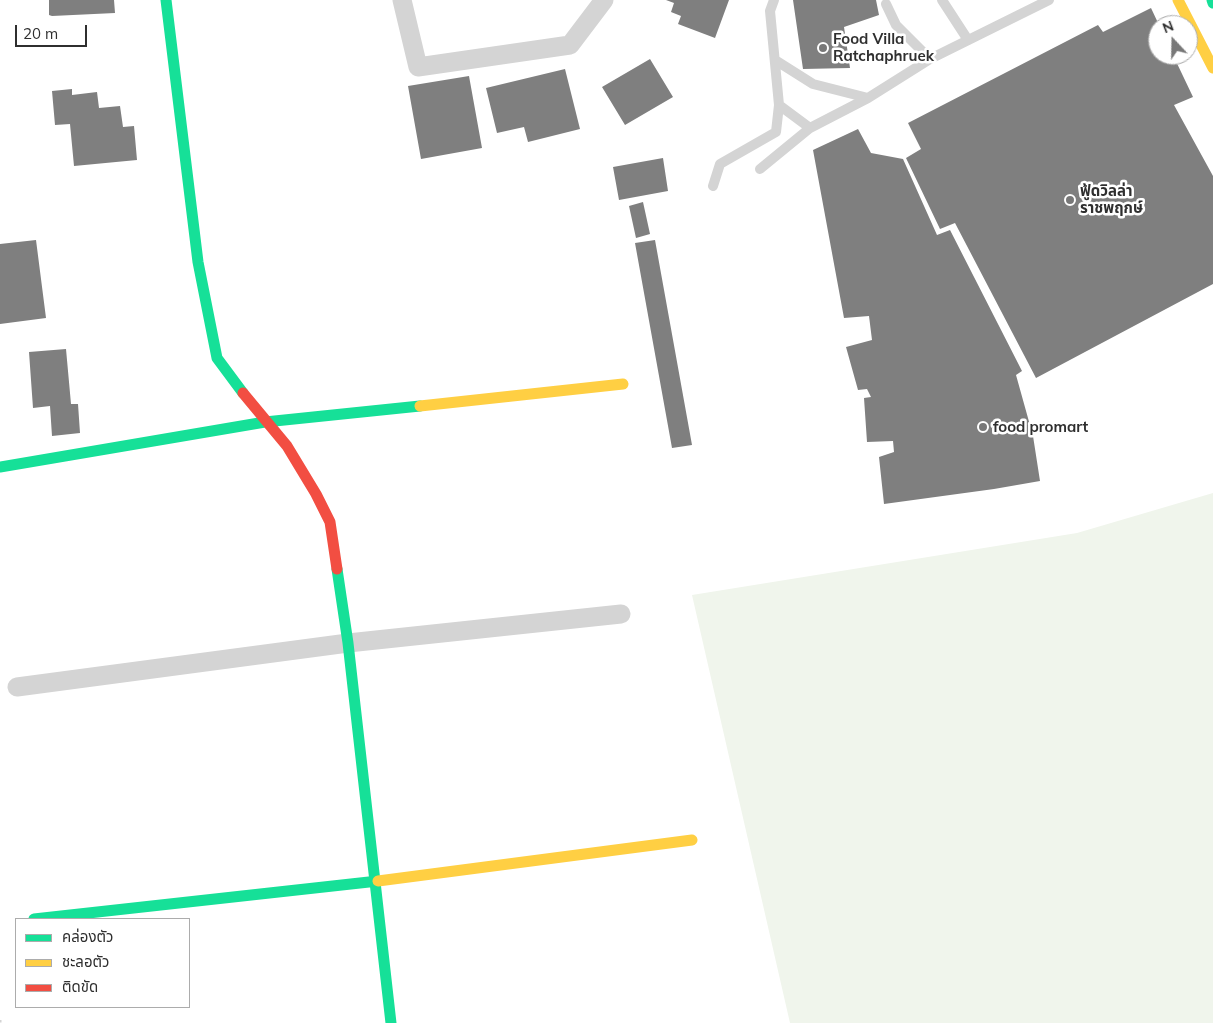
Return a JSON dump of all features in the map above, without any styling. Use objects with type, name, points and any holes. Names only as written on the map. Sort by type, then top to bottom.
[{"type":"street","points":[[166,0],[198,262],[217,358],[265,422],[287,446],[316,494],[330,522],[348,643],[392,1023]]},
{"type":"street","points":[[402,0],[418,67],[570,45],[604,0]]},
{"type":"street","points":[[1178,0],[1213,68]]},
{"type":"street","points":[[0,467],[265,422],[623,384]]},
{"type":"street","points":[[17,687],[348,643],[621,614]]},
{"type":"street","points":[[43,918],[375,881],[692,840]]},
{"type":"lane","points":[[713,186],[720,164],[776,132],[779,105],[770,11],[774,0]]},
{"type":"lane","points":[[942,0],[968,40]]},
{"type":"lane","points":[[760,169],[810,128],[868,98],[930,59],[1049,0]]},
{"type":"lane","points":[[887,1],[896,25],[930,59]]},
{"type":"lane","points":[[775,60],[812,84],[868,98]]},
{"type":"lane","points":[[779,105],[810,128]]},
{"type":"shaded area","points":[[1213,493],[1213,1023],[790,1023],[692,595],[1077,533]]},
{"type":"building","points":[[49,0],[114,0],[115,13],[52,16],[49,15]]},
{"type":"building","points":[[666,0],[729,0],[715,38],[678,24],[681,16],[671,12],[674,3]]},
{"type":"building","name":"Food Villa Ratchaphruek","points":[[793,0],[876,0],[879,15],[844,27],[850,68],[803,69]]},
{"type":"building","name":"ฟู้ดวิลล่า ราชพฤกษ์","points":[[1151,8],[1154,15],[1148,15],[1148,65],[1178,65],[1193,97],[1174,105],[1213,176],[1213,284],[1036,378],[955,223],[940,229],[906,158],[921,149],[908,123],[1098,25],[1103,32]]},
{"type":"building","points":[[650,59],[673,97],[625,125],[602,87]]},
{"type":"building","points":[[565,69],[580,129],[528,142],[524,127],[497,133],[486,88]]},
{"type":"building","points":[[469,76],[482,148],[421,159],[408,86]]},
{"type":"building","points":[[72,89],[72,95],[97,92],[99,108],[120,106],[123,127],[134,126],[137,160],[74,166],[70,124],[55,125],[52,91]]},
{"type":"building","points":[[858,129],[871,153],[903,159],[937,235],[950,230],[1022,371],[1016,375],[1033,436],[1040,481],[884,504],[879,457],[894,452],[893,441],[867,442],[864,398],[871,397],[867,389],[858,390],[846,347],[872,340],[869,316],[844,318],[813,150]]},
{"type":"building","points":[[663,158],[668,191],[619,200],[613,167]]},
{"type":"building","points":[[643,202],[650,234],[636,238],[629,206]]},
{"type":"building","points":[[36,240],[46,318],[0,324],[0,244]]},
{"type":"building","points":[[655,240],[692,445],[672,448],[635,243]]},
{"type":"building","points":[[66,349],[71,404],[78,404],[80,433],[52,436],[50,406],[33,408],[29,352]]},
{"type":"traffic: fast","points":[[166,0],[198,262],[217,358],[243,393]]},
{"type":"traffic: fast","points":[[0,467],[265,422],[420,406]]},
{"type":"traffic: fast","points":[[337,569],[348,643],[391,1023]]},
{"type":"traffic: fast","points":[[43,918],[378,881]]},
{"type":"traffic: slow","points":[[1178,0],[1213,68]]},
{"type":"traffic: slow","points":[[420,406],[623,384]]},
{"type":"traffic: slow","points":[[378,881],[692,840]]},
{"type":"traffic: jam","points":[[243,393],[287,446],[316,494],[330,522],[337,569]]},
{"type":"place","name":"Food Villa Ratchaphruek","points":[[823,48]]},
{"type":"place","name":"ฟู้ดวิลล่า ราชพฤกษ์","points":[[1070,200]]},
{"type":"place","name":"food promart","points":[[983,427]]}]
